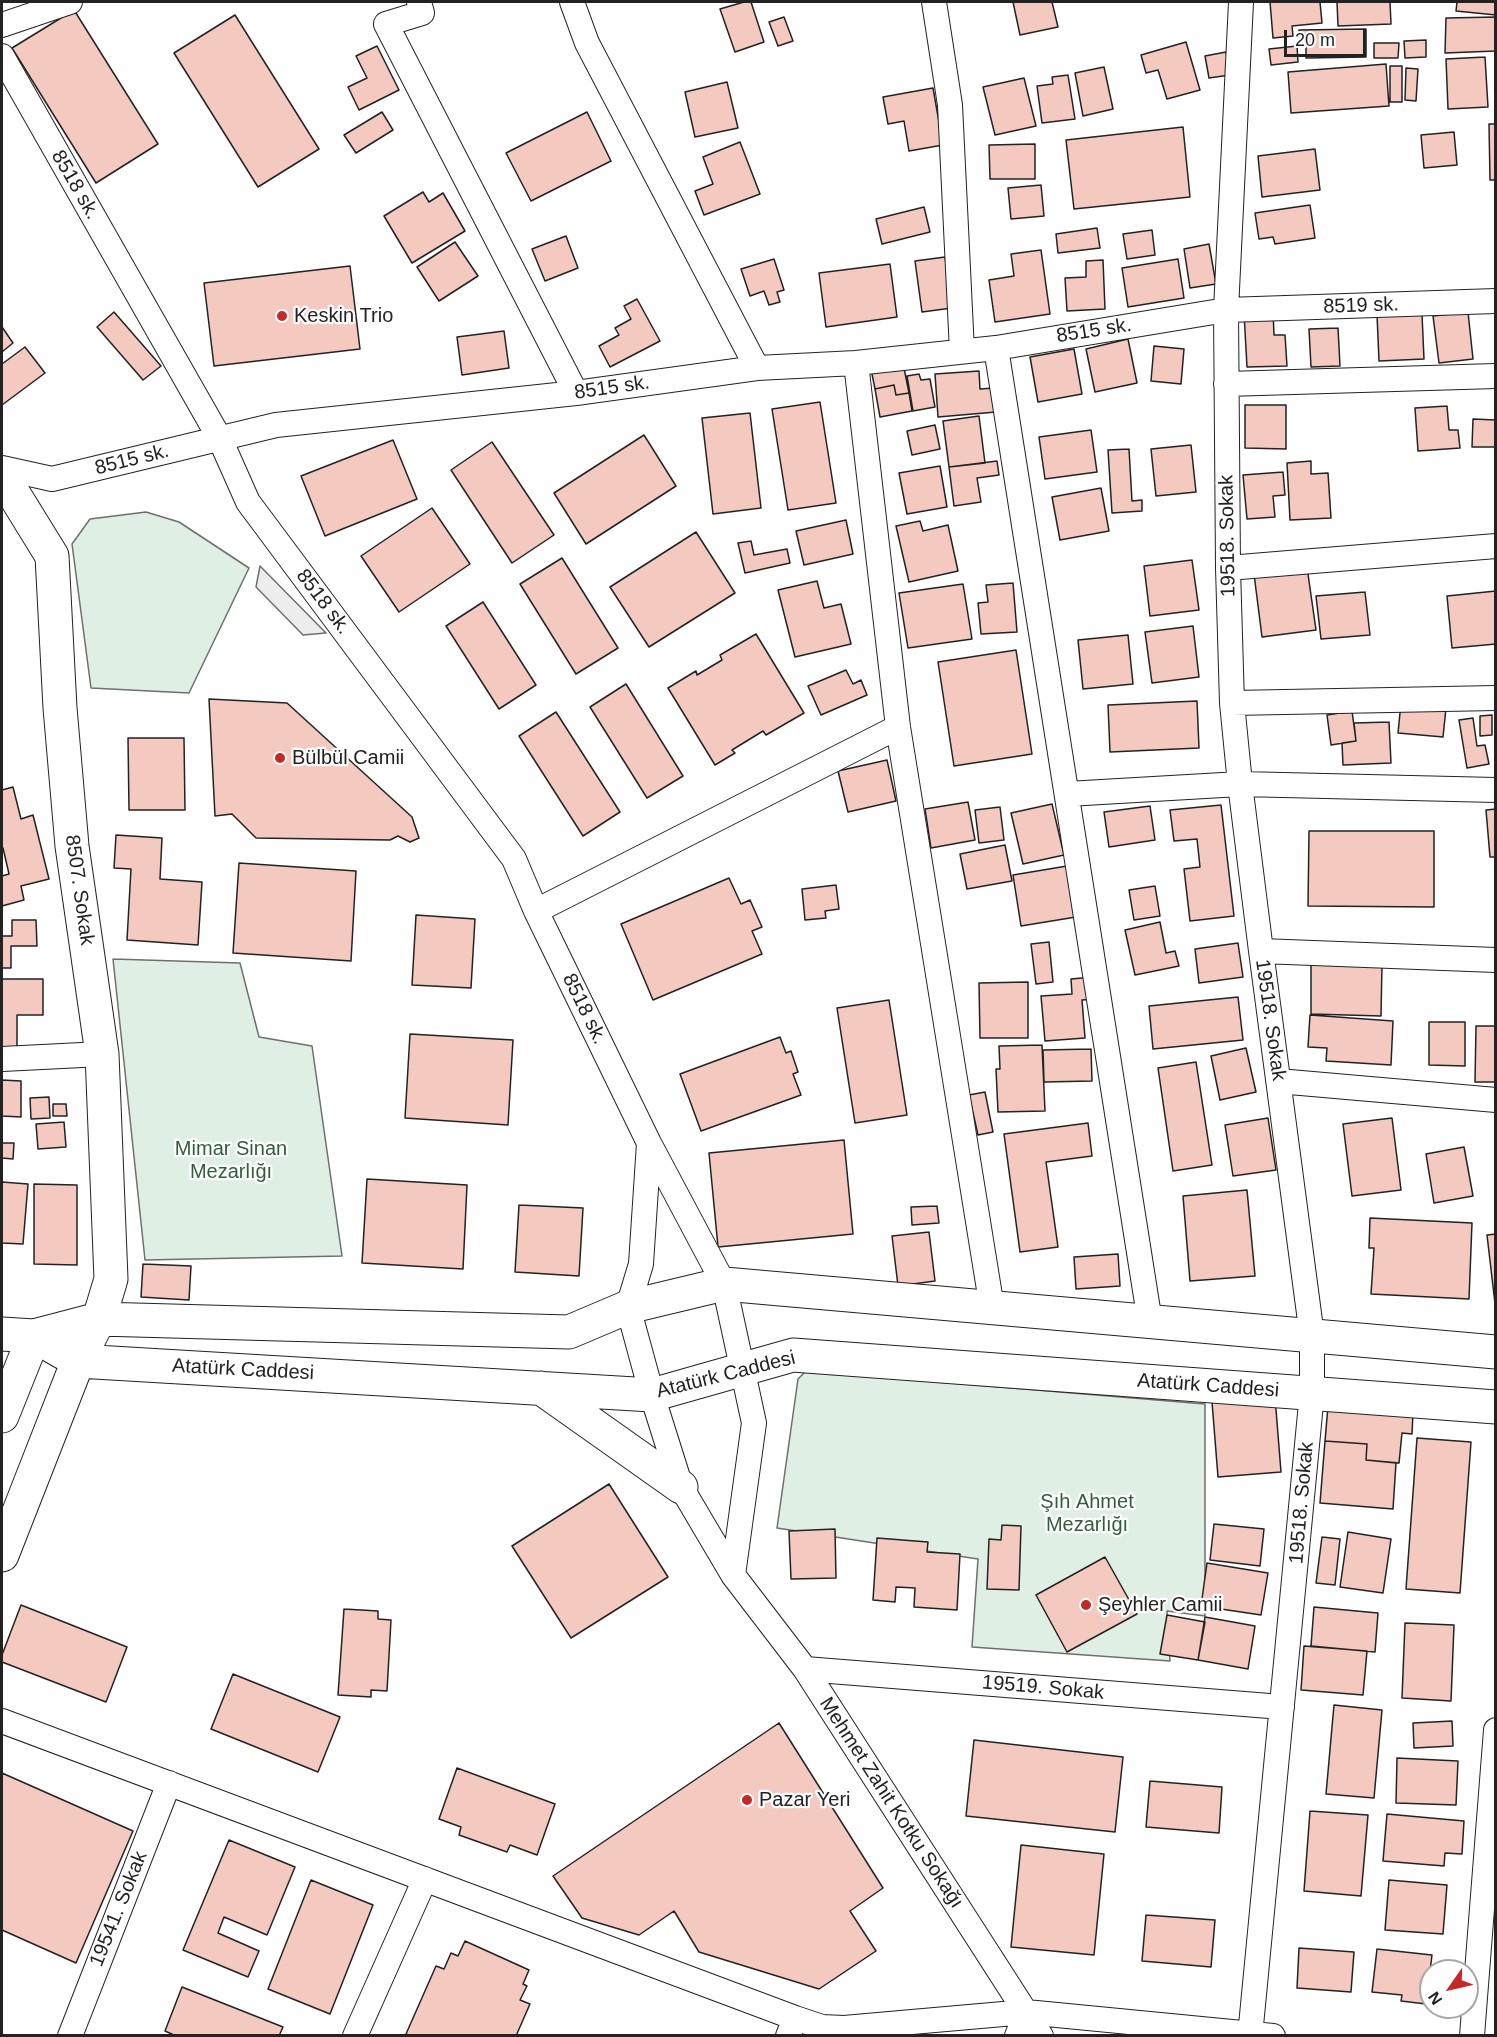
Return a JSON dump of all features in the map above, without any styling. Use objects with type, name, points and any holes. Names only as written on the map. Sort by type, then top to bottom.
[{"type":"street","points":[[2,25],[65,2]]},
{"type":"street","points":[[419,2],[422,13],[386,24],[576,393]]},
{"type":"street","points":[[572,2],[587,43],[757,368]]},
{"type":"street","points":[[934,2],[950,105],[962,351]]},
{"type":"street","name":"19518. Sokak","points":[[1241,2],[1226,310],[1228,568],[1232,703],[1261,951],[1312,1336],[1312,1393],[1282,1707],[1258,2035]]},
{"type":"street","name":"8518 sk.","points":[[2,56],[220,439],[248,502],[514,859],[536,911],[650,1143],[724,1284],[754,1423],[733,1575]]},
{"type":"street","name":"8519 sk.","points":[[1226,310],[1496,302]]},
{"type":"street","name":"8515 sk.","points":[[2,468],[52,479],[276,425],[576,393],[757,368],[856,363],[996,348],[1226,310]]},
{"type":"street","points":[[996,348],[1150,1322]]},
{"type":"street","points":[[856,363],[898,728],[992,1308]]},
{"type":"street","points":[[1226,384],[1496,376]]},
{"type":"street","name":"8507. Sokak","points":[[2,475],[52,556],[60,708],[72,846],[102,1054],[111,1280],[99,1318],[78,1361],[2,1555]]},
{"type":"street","points":[[1228,568],[1496,546]]},
{"type":"street","points":[[1232,703],[1496,698]]},
{"type":"street","points":[[536,911],[898,728]]},
{"type":"street","points":[[1067,794],[1240,784],[1496,790]]},
{"type":"street","points":[[1261,951],[1496,960]]},
{"type":"street","points":[[2,1059],[102,1054]]},
{"type":"street","points":[[1278,1081],[1496,1100]]},
{"type":"street","points":[[628,1307],[641,1264],[650,1143]]},
{"type":"street","name":"Atatürk Caddesi","points":[[2,1334],[34,1335],[99,1318],[569,1332],[628,1307],[724,1284],[1496,1352]]},
{"type":"street","name":"Mehmet Zahit Kotku Sokağı","points":[[628,1307],[652,1395],[681,1487],[733,1575],[805,1669],[1041,2036]]},
{"type":"street","points":[[2,1416],[34,1335]]},
{"type":"street","name":"Atatürk Caddesi","points":[[34,1335],[78,1361],[652,1395],[793,1355],[1496,1407]]},
{"type":"street","points":[[542,1388],[681,1487]]},
{"type":"street","name":"19519. Sokak","points":[[805,1669],[1282,1707]]},
{"type":"street","points":[[2,1721],[424,1879],[791,2027],[844,2028],[1026,2012],[1258,2035]]},
{"type":"street","points":[[1472,2036],[1496,1730]]},
{"type":"street","name":"19541. Sokak","points":[[70,2036],[169,1783]]},
{"type":"street","points":[[355,2036],[424,1879]]},
{"type":"street","points":[[1017,2036],[1026,2012]]},
{"type":"green space","points":[[146,512],[179,522],[249,568],[189,693],[91,688],[72,544],[90,519]]},
{"type":"green space","name":"Mimar Sinan Mezarlığı","points":[[113,959],[240,963],[259,1037],[312,1046],[342,1256],[145,1260]]},
{"type":"green space","name":"Şıh Ahmet Mezarlığı","points":[[806,1371],[1205,1404],[1205,1616],[1167,1611],[1170,1661],[972,1647],[978,1559],[777,1528],[798,1379]]},
{"type":"shaded area","points":[[260,566],[326,633],[303,635],[256,587]]},
{"type":"building","points":[[751,2],[764,42],[735,52],[720,9]]},
{"type":"building","points":[[1013,2],[1052,2],[1058,27],[1020,35]]},
{"type":"building","points":[[1270,2],[1320,2],[1322,23],[1292,26],[1293,36],[1273,38]]},
{"type":"building","points":[[1337,2],[1390,2],[1391,24],[1338,26]]},
{"type":"building","points":[[1457,2],[1496,2],[1496,15],[1456,11]]},
{"type":"building","points":[[74,10],[158,144],[96,183],[12,48]]},
{"type":"building","points":[[235,15],[319,149],[258,187],[174,53]]},
{"type":"building","points":[[784,17],[793,41],[778,46],[769,22]]},
{"type":"building","points":[[1496,17],[1496,51],[1445,53],[1446,18]]},
{"type":"building","points":[[1366,29],[1366,57],[1306,58],[1306,39],[1299,40],[1299,30]]},
{"type":"building","points":[[1426,40],[1426,57],[1405,58],[1404,41]]},
{"type":"building","points":[[1186,42],[1200,90],[1167,99],[1158,70],[1146,73],[1141,55]]},
{"type":"building","points":[[1374,43],[1399,43],[1398,58],[1374,58]]},
{"type":"building","points":[[377,46],[399,90],[359,110],[348,87],[367,78],[356,56]]},
{"type":"building","points":[[1297,46],[1298,62],[1271,65],[1269,49]]},
{"type":"building","points":[[1226,52],[1230,75],[1209,78],[1205,56]]},
{"type":"building","points":[[1485,57],[1488,107],[1448,109],[1446,59]]},
{"type":"building","points":[[1386,64],[1389,106],[1291,113],[1288,72]]},
{"type":"building","points":[[1390,66],[1402,66],[1402,102],[1390,102]]},
{"type":"building","points":[[1104,67],[1113,109],[1083,116],[1075,73]]},
{"type":"building","points":[[1406,68],[1418,69],[1416,101],[1405,100]]},
{"type":"building","points":[[1068,75],[1075,119],[1042,123],[1037,86],[1053,84],[1052,77]]},
{"type":"building","points":[[1024,78],[1036,126],[995,135],[983,87]]},
{"type":"building","points":[[727,82],[738,128],[695,137],[685,92]]},
{"type":"building","points":[[933,88],[943,145],[909,151],[904,121],[888,124],[883,97]]},
{"type":"building","points":[[382,112],[393,130],[356,153],[344,135]]},
{"type":"building","points":[[587,112],[611,161],[531,201],[506,153]]},
{"type":"building","points":[[1489,124],[1496,124],[1496,180],[1490,180]]},
{"type":"building","points":[[1183,127],[1190,197],[1074,209],[1066,140]]},
{"type":"building","points":[[1454,132],[1457,165],[1424,168],[1421,135]]},
{"type":"building","points":[[740,142],[760,194],[704,215],[695,191],[713,184],[703,157]]},
{"type":"building","points":[[1035,144],[1035,179],[990,179],[989,145]]},
{"type":"building","points":[[1315,149],[1320,190],[1262,197],[1258,156]]},
{"type":"building","points":[[1041,185],[1044,216],[1011,219],[1008,188]]},
{"type":"building","points":[[423,192],[429,202],[443,193],[465,231],[412,263],[384,216]]},
{"type":"building","points":[[1310,205],[1315,238],[1275,244],[1273,237],[1259,239],[1255,213]]},
{"type":"building","points":[[924,207],[930,232],[882,244],[876,219]]},
{"type":"building","points":[[1097,228],[1100,248],[1058,253],[1056,234]]},
{"type":"building","points":[[1152,230],[1155,255],[1127,259],[1123,234]]},
{"type":"building","points":[[566,236],[578,268],[545,281],[532,249]]},
{"type":"building","points":[[455,242],[478,276],[439,301],[417,267]]},
{"type":"building","points":[[1209,244],[1216,284],[1190,288],[1184,249]]},
{"type":"building","points":[[1041,250],[1050,314],[995,322],[989,280],[1014,276],[1011,254]]},
{"type":"building","points":[[945,257],[952,308],[922,312],[915,261]]},
{"type":"building","points":[[774,259],[784,290],[777,292],[780,302],[769,305],[764,291],[750,296],[741,269]]},
{"type":"building","points":[[1178,259],[1184,298],[1128,307],[1122,268]]},
{"type":"building","points":[[1103,260],[1105,309],[1067,311],[1065,278],[1086,277],[1086,261]]},
{"type":"building","points":[[890,264],[897,317],[826,327],[819,273]]},
{"type":"building","name":"Keskin Trio","points":[[350,266],[360,349],[214,366],[204,283]]},
{"type":"building","points":[[637,299],[660,341],[610,367],[599,346],[619,335],[615,328],[631,319],[624,306]]},
{"type":"building","points":[[1273,311],[1274,335],[1285,335],[1287,366],[1247,367],[1244,313]]},
{"type":"building","points":[[114,312],[161,366],[143,380],[97,327]]},
{"type":"building","points":[[1468,312],[1473,359],[1439,363],[1433,316]]},
{"type":"building","points":[[1422,314],[1424,359],[1379,361],[1377,315]]},
{"type":"building","points":[[2,327],[13,343],[2,352]]},
{"type":"building","points":[[1338,328],[1340,366],[1311,367],[1309,329]]},
{"type":"building","points":[[504,331],[509,368],[462,375],[457,337]]},
{"type":"building","points":[[1128,339],[1137,383],[1095,392],[1086,349]]},
{"type":"building","points":[[1154,346],[1184,349],[1181,384],[1151,381]]},
{"type":"building","points":[[25,347],[45,373],[2,405],[2,364]]},
{"type":"building","points":[[1074,349],[1082,394],[1038,402],[1030,357]]},
{"type":"building","points":[[903,363],[909,393],[896,395],[894,385],[875,389],[871,369]]},
{"type":"building","points":[[979,371],[980,389],[994,388],[996,412],[938,417],[935,374]]},
{"type":"building","points":[[919,374],[921,380],[930,379],[935,407],[913,411],[907,376]]},
{"type":"building","points":[[894,385],[896,395],[909,393],[912,411],[880,417],[875,389]]},
{"type":"building","points":[[820,402],[836,503],[788,510],[772,409]]},
{"type":"building","points":[[1245,405],[1286,405],[1286,449],[1245,448]]},
{"type":"building","points":[[1447,406],[1449,430],[1458,430],[1460,448],[1418,451],[1415,408]]},
{"type":"building","points":[[750,413],[761,508],[713,514],[702,418]]},
{"type":"building","points":[[979,416],[985,463],[949,467],[943,421]]},
{"type":"building","points":[[1473,419],[1496,420],[1496,447],[1472,447]]},
{"type":"building","points":[[935,425],[940,449],[912,455],[907,431]]},
{"type":"building","points":[[1091,430],[1097,472],[1045,479],[1039,437]]},
{"type":"building","points":[[644,435],[676,486],[586,544],[554,493]]},
{"type":"building","points":[[393,440],[417,499],[325,536],[301,476]]},
{"type":"building","points":[[492,442],[554,535],[512,563],[451,470]]},
{"type":"building","points":[[1191,445],[1196,492],[1156,496],[1151,449]]},
{"type":"building","points":[[1129,449],[1132,501],[1142,500],[1142,511],[1112,513],[1108,450]]},
{"type":"building","points":[[997,461],[999,475],[977,478],[981,502],[954,506],[949,467]]},
{"type":"building","points":[[1311,461],[1311,474],[1328,473],[1331,518],[1290,520],[1287,463]]},
{"type":"building","points":[[940,466],[947,507],[907,514],[899,473]]},
{"type":"building","points":[[1283,472],[1285,495],[1273,496],[1275,517],[1247,519],[1243,475]]},
{"type":"building","points":[[1101,488],[1109,531],[1060,540],[1052,497]]},
{"type":"building","points":[[432,508],[470,564],[399,612],[361,556]]},
{"type":"building","points":[[846,520],[853,554],[804,565],[796,531]]},
{"type":"building","points":[[920,521],[923,531],[948,525],[958,571],[909,582],[896,526]]},
{"type":"building","points":[[696,532],[735,593],[649,647],[610,587]]},
{"type":"building","points":[[751,541],[754,555],[787,549],[790,563],[745,573],[738,543]]},
{"type":"building","points":[[562,558],[618,648],[576,674],[520,584]]},
{"type":"building","points":[[1192,560],[1199,610],[1150,616],[1144,566]]},
{"type":"building","points":[[1307,567],[1316,630],[1262,637],[1254,574]]},
{"type":"building","points":[[817,581],[824,608],[841,604],[851,644],[795,657],[778,590]]},
{"type":"building","points":[[1013,583],[1017,632],[981,634],[978,603],[988,602],[986,585]]},
{"type":"building","points":[[963,584],[972,639],[908,648],[899,593]]},
{"type":"building","points":[[1496,591],[1496,644],[1452,648],[1447,596]]},
{"type":"building","points":[[1365,592],[1370,635],[1321,639],[1316,596]]},
{"type":"building","points":[[483,602],[536,685],[499,709],[446,626]]},
{"type":"building","points":[[1193,626],[1199,677],[1152,683],[1145,632]]},
{"type":"building","points":[[756,634],[804,713],[766,735],[763,731],[732,750],[735,753],[715,765],[668,688],[696,671],[697,675],[722,660],[720,655]]},
{"type":"building","points":[[1128,635],[1133,684],[1083,689],[1078,640]]},
{"type":"building","points":[[1016,650],[1032,754],[954,766],[938,662]]},
{"type":"building","points":[[846,670],[853,684],[861,680],[867,695],[821,715],[808,686]]},
{"type":"building","points":[[626,684],[683,776],[647,798],[590,707]]},
{"type":"building","name":"Bülbül Camii","points":[[209,699],[287,703],[412,817],[419,838],[410,842],[398,836],[390,840],[256,838],[232,814],[215,816]]},
{"type":"building","points":[[1197,701],[1199,748],[1110,752],[1108,705]]},
{"type":"building","points":[[1401,703],[1446,708],[1443,737],[1398,733]]},
{"type":"building","points":[[1352,711],[1356,741],[1331,745],[1327,715]]},
{"type":"building","points":[[556,712],[620,812],[583,836],[519,736]]},
{"type":"building","points":[[1492,715],[1492,735],[1480,736],[1480,716]]},
{"type":"building","points":[[1473,718],[1477,746],[1485,745],[1489,764],[1467,768],[1459,720]]},
{"type":"building","points":[[1389,722],[1391,763],[1343,765],[1342,743],[1356,741],[1354,723]]},
{"type":"building","points":[[128,738],[184,738],[185,810],[129,810]]},
{"type":"building","points":[[887,760],[896,801],[848,812],[838,771]]},
{"type":"building","points":[[13,787],[21,819],[33,815],[49,879],[21,886],[24,900],[2,906],[2,876],[9,874],[2,849],[2,790]]},
{"type":"building","points":[[968,802],[975,840],[931,848],[925,809]]},
{"type":"building","points":[[1052,804],[1064,855],[1023,864],[1011,813]]},
{"type":"building","points":[[1221,805],[1234,916],[1190,921],[1184,869],[1200,867],[1197,839],[1174,841],[1170,810]]},
{"type":"building","points":[[1150,806],[1155,840],[1109,847],[1104,812]]},
{"type":"building","points":[[1000,807],[1004,840],[979,843],[975,810]]},
{"type":"building","points":[[1496,809],[1496,857],[1490,857],[1486,810]]},
{"type":"building","points":[[1309,831],[1434,831],[1434,907],[1308,906]]},
{"type":"building","points":[[116,835],[162,838],[160,879],[202,882],[198,945],[127,940],[131,869],[114,868]]},
{"type":"building","points":[[1005,845],[1012,881],[967,889],[960,854]]},
{"type":"building","points":[[239,863],[356,871],[351,961],[233,953]]},
{"type":"building","points":[[1067,866],[1076,917],[1021,926],[1013,875]]},
{"type":"building","points":[[729,878],[741,904],[750,900],[762,927],[752,931],[762,954],[653,1000],[621,924]]},
{"type":"building","points":[[836,885],[839,909],[825,911],[826,918],[805,920],[802,889]]},
{"type":"building","points":[[1155,886],[1160,916],[1134,920],[1129,890]]},
{"type":"building","points":[[416,915],[475,919],[471,988],[412,985]]},
{"type":"building","points":[[12,920],[36,920],[37,946],[11,946],[11,968],[2,968],[2,936],[12,936]]},
{"type":"building","points":[[1160,922],[1166,953],[1175,951],[1179,966],[1135,975],[1125,930]]},
{"type":"building","points":[[1049,942],[1053,982],[1036,984],[1031,944]]},
{"type":"building","points":[[1238,943],[1243,977],[1199,983],[1195,949]]},
{"type":"building","points":[[1311,964],[1382,965],[1381,1016],[1311,1014]]},
{"type":"building","points":[[1093,977],[1095,999],[1082,1000],[1085,1038],[1045,1041],[1041,996],[1072,994],[1071,979]]},
{"type":"building","points":[[2,979],[43,979],[43,1015],[17,1015],[17,1051],[2,1051]]},
{"type":"building","points":[[1028,982],[1028,1038],[980,1038],[979,983]]},
{"type":"building","points":[[1238,997],[1243,1040],[1153,1049],[1149,1006]]},
{"type":"building","points":[[889,1000],[907,1115],[855,1123],[837,1008]]},
{"type":"building","points":[[1310,1015],[1393,1021],[1391,1065],[1326,1061],[1327,1048],[1308,1047]]},
{"type":"building","points":[[1429,1022],[1465,1022],[1465,1066],[1429,1065]]},
{"type":"building","points":[[1476,1026],[1496,1026],[1496,1082],[1475,1082]]},
{"type":"building","points":[[410,1034],[513,1040],[508,1125],[405,1118]]},
{"type":"building","points":[[780,1037],[786,1053],[791,1051],[798,1072],[793,1074],[801,1095],[701,1131],[680,1074]]},
{"type":"building","points":[[1042,1045],[1045,1111],[998,1112],[996,1069],[1000,1069],[999,1046]]},
{"type":"building","points":[[1246,1048],[1256,1092],[1220,1100],[1211,1056]]},
{"type":"building","points":[[1091,1049],[1092,1081],[1044,1082],[1043,1050]]},
{"type":"building","points":[[1196,1062],[1212,1165],[1173,1171],[1158,1068]]},
{"type":"building","points":[[2,1080],[21,1081],[21,1117],[2,1116]]},
{"type":"building","points":[[985,1092],[993,1132],[978,1135],[969,1095]]},
{"type":"building","points":[[49,1097],[50,1118],[31,1119],[30,1098]]},
{"type":"building","points":[[53,1104],[66,1104],[67,1116],[53,1116]]},
{"type":"building","points":[[1268,1118],[1276,1170],[1233,1176],[1225,1125]]},
{"type":"building","points":[[1392,1118],[1401,1190],[1352,1196],[1343,1124]]},
{"type":"building","points":[[64,1122],[66,1147],[38,1149],[36,1124]]},
{"type":"building","points":[[1088,1123],[1092,1156],[1046,1162],[1058,1247],[1020,1252],[1004,1134]]},
{"type":"building","points":[[844,1140],[853,1234],[718,1247],[709,1153]]},
{"type":"building","points":[[2,1143],[14,1143],[13,1159],[2,1158]]},
{"type":"building","points":[[1464,1147],[1473,1196],[1434,1203],[1426,1154]]},
{"type":"building","points":[[367,1179],[467,1185],[463,1269],[362,1263]]},
{"type":"building","points":[[2,1182],[28,1184],[23,1244],[2,1243]]},
{"type":"building","points":[[34,1184],[77,1185],[77,1265],[34,1264]]},
{"type":"building","points":[[1247,1190],[1255,1276],[1190,1281],[1183,1196]]},
{"type":"building","points":[[519,1205],[583,1208],[579,1276],[515,1272]]},
{"type":"building","points":[[937,1206],[939,1223],[912,1225],[911,1207]]},
{"type":"building","points":[[1370,1218],[1472,1223],[1469,1299],[1371,1294],[1374,1248],[1369,1248]]},
{"type":"building","points":[[929,1232],[935,1281],[898,1286],[892,1236]]},
{"type":"building","points":[[1496,1234],[1496,1312],[1487,1235]]},
{"type":"building","points":[[1118,1254],[1120,1286],[1076,1289],[1074,1257]]},
{"type":"building","points":[[143,1264],[191,1266],[189,1300],[141,1297]]},
{"type":"building","points":[[1275,1397],[1281,1472],[1218,1477],[1212,1402]]},
{"type":"building","points":[[1328,1406],[1413,1413],[1412,1434],[1402,1433],[1399,1463],[1366,1460],[1367,1444],[1325,1441]]},
{"type":"building","points":[[1417,1438],[1471,1442],[1460,1593],[1406,1589]]},
{"type":"building","points":[[1325,1441],[1367,1444],[1366,1460],[1396,1463],[1393,1509],[1320,1503]]},
{"type":"building","points":[[609,1484],[668,1577],[571,1638],[512,1546]]},
{"type":"building","points":[[1214,1524],[1264,1529],[1260,1566],[1210,1560]]},
{"type":"building","points":[[1002,1525],[1021,1526],[1019,1590],[987,1589],[989,1539],[1001,1540]]},
{"type":"building","points":[[835,1529],[836,1578],[791,1579],[789,1531]]},
{"type":"building","points":[[1348,1532],[1391,1539],[1383,1593],[1340,1587]]},
{"type":"building","points":[[1322,1537],[1340,1539],[1335,1585],[1316,1583]]},
{"type":"building","points":[[877,1538],[928,1542],[927,1552],[960,1554],[957,1610],[914,1607],[915,1588],[896,1587],[895,1602],[873,1600]]},
{"type":"building","name":"Şeyhler Camii","points":[[1105,1557],[1137,1614],[1067,1652],[1036,1595]]},
{"type":"building","points":[[1207,1563],[1268,1573],[1261,1615],[1201,1606]]},
{"type":"building","points":[[21,1605],[127,1647],[106,1702],[2,1662],[2,1655]]},
{"type":"building","points":[[1314,1607],[1378,1613],[1375,1652],[1311,1646]]},
{"type":"building","points":[[344,1609],[378,1611],[378,1619],[391,1620],[387,1691],[371,1690],[371,1697],[338,1695]]},
{"type":"building","points":[[1167,1615],[1205,1622],[1198,1660],[1160,1654]]},
{"type":"building","points":[[1205,1617],[1255,1626],[1248,1669],[1198,1660]]},
{"type":"building","points":[[1405,1623],[1454,1625],[1451,1701],[1402,1698]]},
{"type":"building","points":[[1304,1646],[1367,1651],[1363,1695],[1301,1690]]},
{"type":"building","points":[[233,1674],[340,1717],[318,1772],[211,1729]]},
{"type":"building","points":[[1334,1705],[1382,1710],[1374,1798],[1326,1794]]},
{"type":"building","points":[[1452,1721],[1453,1746],[1414,1748],[1413,1723]]},
{"type":"building","name":"Pazar Yeri","points":[[779,1723],[883,1888],[850,1911],[876,1951],[819,1989],[699,1952],[674,1911],[639,1935],[582,1918],[553,1876]]},
{"type":"building","points":[[974,1740],[1123,1757],[1115,1832],[966,1816]]},
{"type":"building","points":[[1397,1758],[1458,1761],[1456,1805],[1396,1803]]},
{"type":"building","points":[[457,1768],[555,1804],[537,1855],[510,1845],[507,1852],[459,1835],[461,1827],[439,1819]]},
{"type":"building","points":[[2,1773],[133,1831],[76,1963],[2,1930]]},
{"type":"building","points":[[1150,1781],[1222,1787],[1219,1833],[1146,1827]]},
{"type":"building","points":[[1310,1811],[1368,1815],[1361,1896],[1304,1891]]},
{"type":"building","points":[[1387,1814],[1464,1821],[1462,1854],[1445,1853],[1444,1866],[1383,1861]]},
{"type":"building","points":[[229,1840],[295,1867],[267,1935],[224,1917],[218,1933],[259,1951],[248,1977],[183,1950]]},
{"type":"building","points":[[1021,1845],[1104,1854],[1094,1955],[1011,1947]]},
{"type":"building","points":[[311,1880],[373,1905],[330,2014],[268,1989]]},
{"type":"building","points":[[1389,1880],[1447,1885],[1443,1934],[1385,1930]]},
{"type":"building","points":[[1146,1915],[1215,1920],[1211,1967],[1142,1961]]},
{"type":"building","points":[[465,1941],[529,1970],[523,1984],[527,1986],[520,2000],[530,2004],[516,2036],[410,2036],[406,2034],[436,1966],[444,1969],[451,1953],[458,1956]]},
{"type":"building","points":[[1299,1948],[1354,1952],[1351,1992],[1297,1988]]},
{"type":"building","points":[[1377,1949],[1432,1955],[1432,1959],[1419,1959],[1419,2003],[1401,2001],[1402,1995],[1372,1992]]},
{"type":"building","points":[[182,1987],[283,2027],[279,2036],[176,2036],[165,2031]]},
{"type":"place","name":"Keskin Trio","points":[[282,316]]},
{"type":"place","name":"Bülbül Camii","points":[[280,758]]},
{"type":"place","name":"Şeyhler Camii","points":[[1086,1605]]},
{"type":"place","name":"Pazar Yeri","points":[[747,1800]]}]
